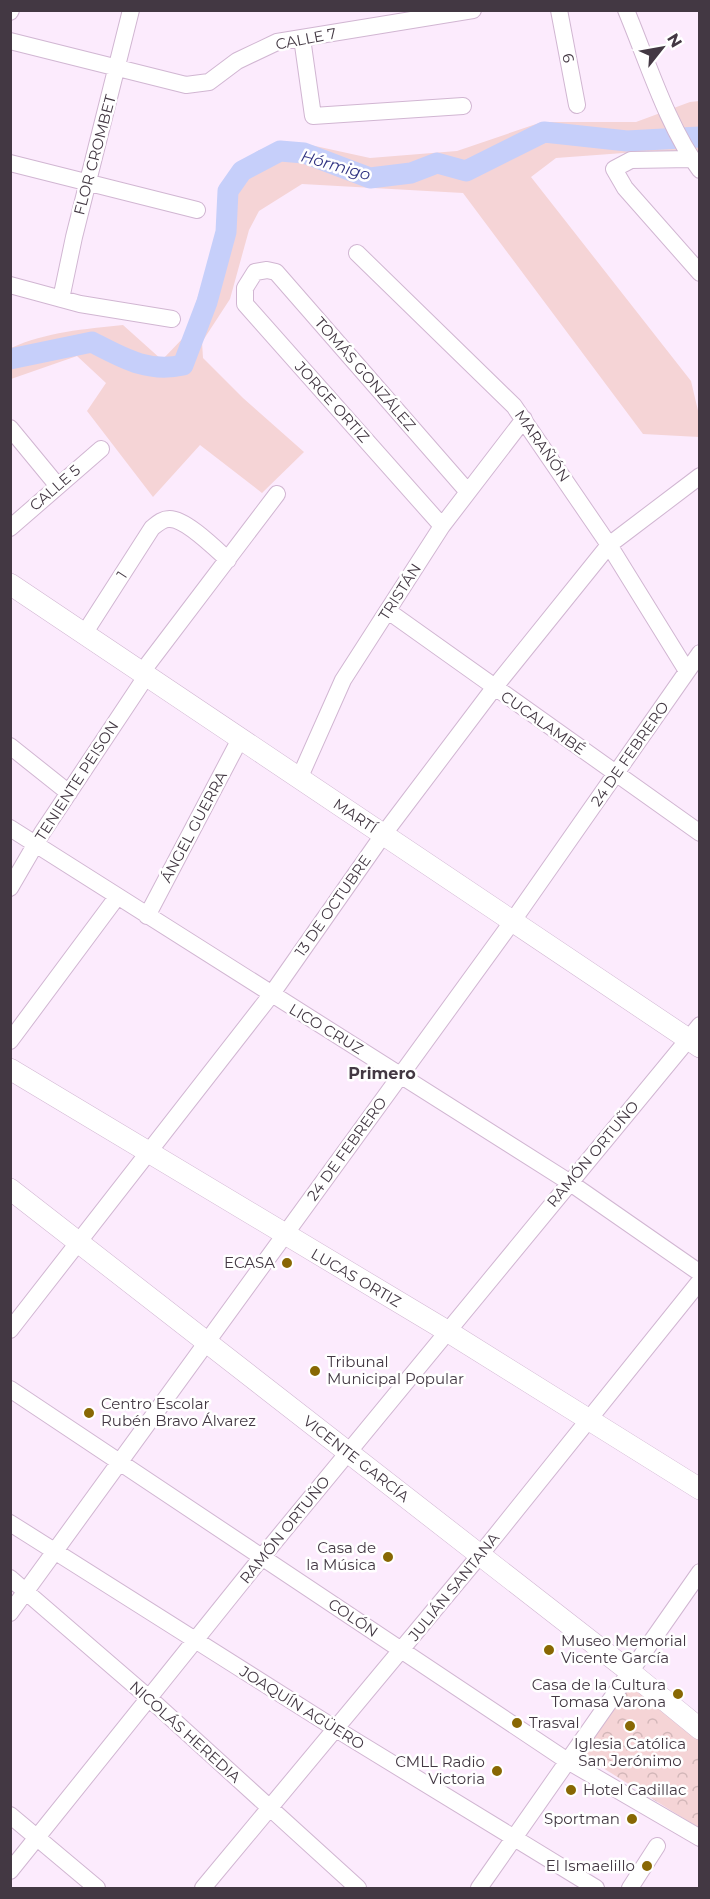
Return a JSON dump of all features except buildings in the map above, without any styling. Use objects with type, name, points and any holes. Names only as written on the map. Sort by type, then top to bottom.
[{"type":"main road","name":"MARTÍ","points":[[10,584],[512,922],[696,1037]]},
{"type":"main road","name":"LUCAS ORTIZ","points":[[10,1069],[447,1332],[699,1489]]},
{"type":"main road","name":"VICENTE GARCÍA","points":[[10,1189],[206,1344],[629,1671],[699,1729]]},
{"type":"street","name":"FLOR CROMBET","points":[[61,299],[87,183],[131,10]]},
{"type":"street","name":"CALLE 7","points":[[10,41],[186,85],[209,82],[247,56],[277,42],[473,10]]},
{"type":"street","name":"6","points":[[559,10],[577,105]]},
{"type":"street","points":[[626,10],[671,117],[693,160],[631,160],[614,169],[625,188],[699,273]]},
{"type":"street","points":[[302,38],[314,116],[463,106]]},
{"type":"street","points":[[10,163],[197,210]]},
{"type":"street","name":"MARAÑÓN","points":[[357,253],[514,406],[609,545],[687,671]]},
{"type":"street","name":"TOMÁS GONZÁLEZ","points":[[255,272],[267,270],[276,272],[468,492]]},
{"type":"street","name":"JORGE ORTIZ","points":[[255,272],[245,288],[245,304],[442,526]]},
{"type":"street","points":[[10,285],[61,299],[172,319]]},
{"type":"street","name":"TRISTÁN","points":[[299,779],[344,680],[442,526],[524,419]]},
{"type":"street","points":[[10,428],[57,485]]},
{"type":"street","name":"CALLE 5","points":[[10,528],[101,449]]},
{"type":"street","name":"13 DE OCTUBRE","points":[[10,1330],[79,1245],[271,994],[383,835],[494,688],[609,545],[699,476]]},
{"type":"street","name":"TENIENTE PEISON","points":[[10,888],[35,844],[144,674],[277,494]]},
{"type":"street","name":"1","points":[[84,633],[152,528],[163,520],[171,518],[182,523],[228,560]]},
{"type":"street","name":"CUCALAMBÉ","points":[[388,611],[699,833]]},
{"type":"street","name":"24 DE FEBRERO","points":[[10,1613],[512,922],[699,653]]},
{"type":"street","name":"ÁNGEL GUERRA","points":[[147,916],[240,739]]},
{"type":"street","points":[[10,746],[69,793]]},
{"type":"street","name":"LICO CRUZ","points":[[10,828],[569,1182],[699,1273]]},
{"type":"street","points":[[10,1041],[117,897]]},
{"type":"street","name":"RAMÓN ORTUÑO","points":[[10,1871],[262,1557],[569,1182],[696,1037]]},
{"type":"street","name":"JULIÁN SANTANA","points":[[203,1888],[480,1556],[699,1281]]},
{"type":"street","name":"COLÓN","points":[[10,1389],[119,1464],[566,1760],[699,1838]]},
{"type":"street","name":"JOAQUÍN AGÜERO","points":[[10,1523],[54,1553],[336,1729],[596,1888]]},
{"type":"street","points":[[479,1888],[699,1572]]},
{"type":"street","name":"NICOLÁS HEREDIA","points":[[10,1578],[149,1698],[358,1888]]},
{"type":"street","points":[[10,1815],[97,1888]]},
{"type":"street","points":[[630,1888],[657,1846]]},
{"type":"green space","points":[[699,101],[699,154],[637,152],[556,158],[531,177],[691,381],[699,415],[699,437],[643,434],[463,193],[302,184],[259,211],[249,230],[230,299],[202,342],[203,358],[243,398],[304,452],[262,493],[200,445],[153,497],[87,411],[106,383],[77,356],[11,379],[11,348],[38,338],[80,330],[123,325],[162,360],[185,336],[216,242],[229,173],[259,150],[306,144],[370,158],[457,151],[542,122],[636,122],[690,102]]},
{"type":"green space","points":[[630,1679],[686,1724],[699,1740],[699,1828],[579,1753]]},
{"type":"waterway","name":"Hórmigo","points":[[10,359],[92,342],[125,358],[147,365],[158,367],[183,365],[207,302],[226,232],[228,191],[242,171],[280,151],[304,153],[370,178],[411,173],[437,163],[466,171],[544,132],[627,141],[700,137]]},
{"type":"place","name":"ECASA","points":[[287,1263]]},
{"type":"place","name":"Tribunal Municipal Popular","points":[[315,1371]]},
{"type":"place","name":"Centro Escolar Rubén Bravo Álvarez","points":[[89,1413]]},
{"type":"place","name":"Casa de la Música","points":[[388,1557]]},
{"type":"place","name":"Museo Memorial Vicente García","points":[[549,1650]]},
{"type":"place","name":"Casa de la Cultura Tomasa Varona","points":[[678,1694]]},
{"type":"place","name":"Trasval","points":[[517,1723]]},
{"type":"place","name":"Iglesia Católica San Jerónimo","points":[[630,1726]]},
{"type":"place","name":"CMLL Radio Victoria","points":[[497,1771]]},
{"type":"place","name":"Hotel Cadillac","points":[[571,1790]]},
{"type":"place","name":"Sportman","points":[[632,1819]]},
{"type":"place","name":"El Ismaelillo","points":[[647,1866]]},
{"type":"district","name":"Primero","points":[[382,1073]]}]
